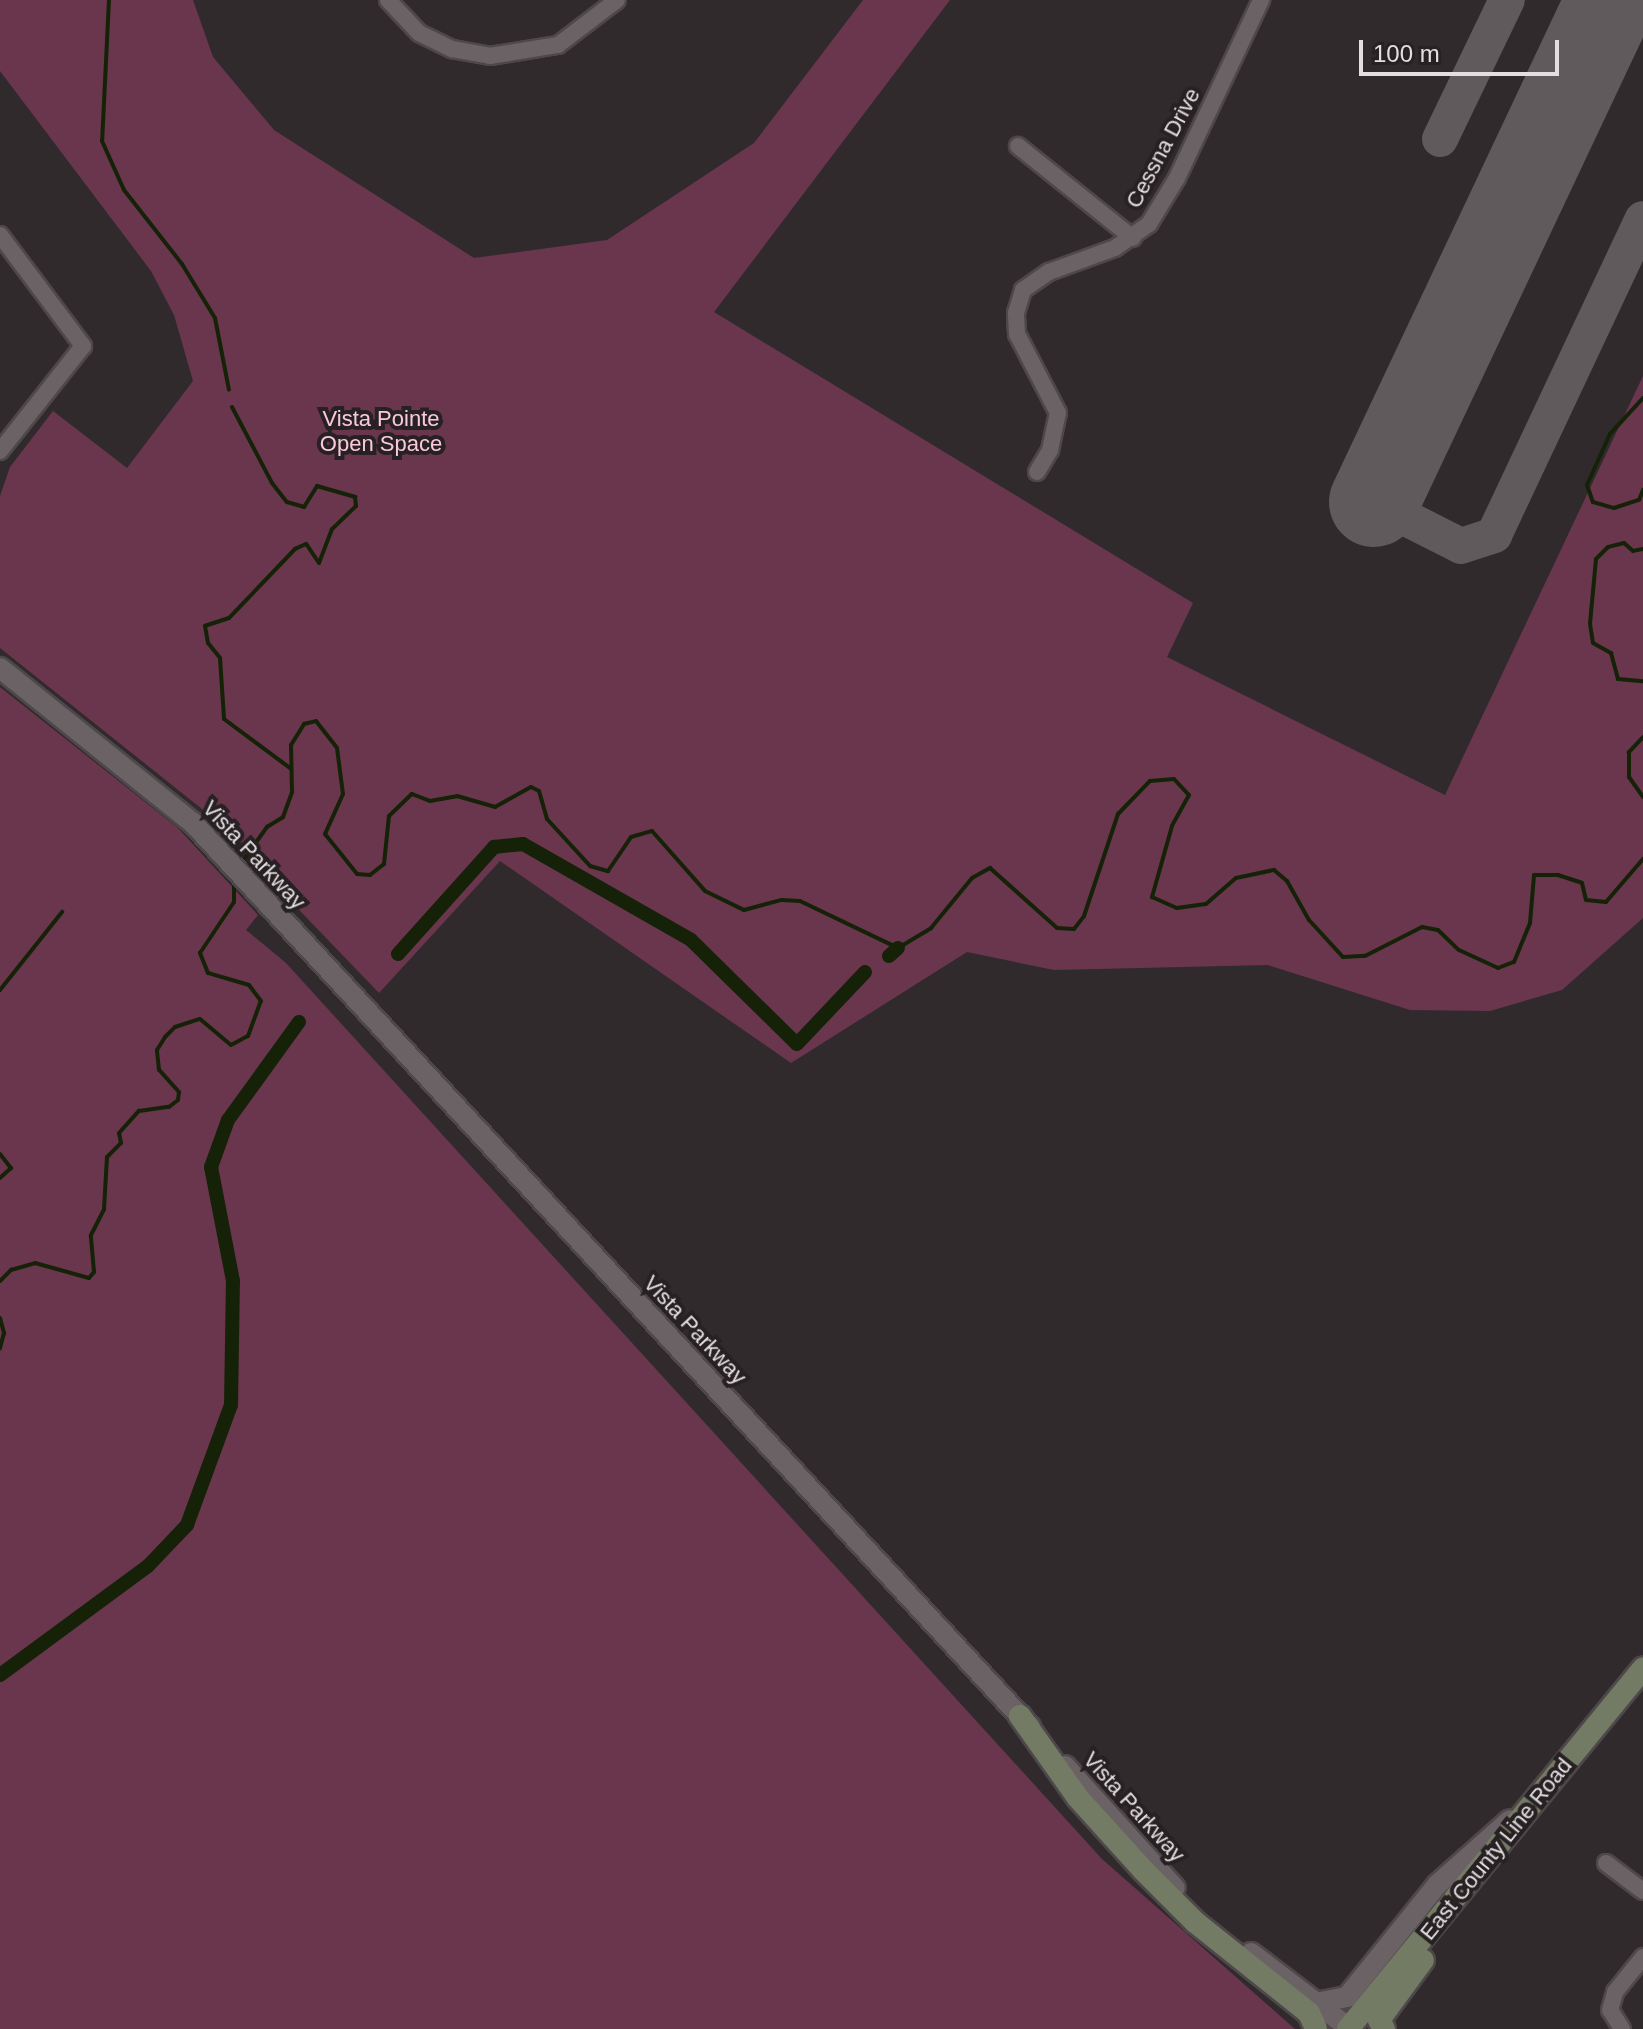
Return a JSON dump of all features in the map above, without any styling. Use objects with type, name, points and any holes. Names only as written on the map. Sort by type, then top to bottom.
[{"type":"main road","name":"East County Line Road","points":[[1350,2029],[1643,1668]]},
{"type":"main road","points":[[1020,1716],[1078,1798],[1143,1870],[1195,1922],[1309,2013],[1316,2029]]},
{"type":"main road","points":[[1384,2029],[1379,2020],[1550,1784]]},
{"type":"street","points":[[388,0],[419,33],[452,49],[490,56],[558,45],[617,0]]},
{"type":"street","name":"Cessna Drive","points":[[1037,472],[1050,450],[1058,413],[1020,343],[1017,303],[1036,278],[1133,238],[1160,211],[1261,0]]},
{"type":"street","points":[[1018,146],[1133,238]]},
{"type":"street","points":[[0,235],[83,346],[0,451]]},
{"type":"street","name":"Vista Parkway","points":[[0,668],[193,823],[1020,1716],[1177,1891],[1350,2029]]},
{"type":"street","points":[[1316,2003],[1347,1997],[1438,1884],[1550,1784]]},
{"type":"street","points":[[1606,1863],[1643,1891]]},
{"type":"street","points":[[1622,2029],[1610,2010],[1615,1992],[1643,1957]]},
{"type":"green space","name":"Vista Pointe Open Space","points":[[0,0],[193,0],[213,57],[274,130],[474,258],[607,240],[754,143],[863,0],[950,0],[714,312],[1193,603],[1167,657],[1445,795],[1643,376],[1643,918],[1562,990],[1490,1011],[1410,1010],[1268,965],[1054,970],[967,952],[791,1063],[500,861],[379,993],[202,809],[0,648],[0,496],[10,467],[53,411],[127,468],[193,381],[174,315],[151,271],[0,71]]},
{"type":"green space","points":[[0,687],[178,828],[258,915],[246,930],[286,963],[1102,1859],[1295,2029],[0,2029]]},
{"type":"waterway","points":[[109,0],[102,141],[124,190],[182,264],[215,318],[229,390]]},
{"type":"waterway","points":[[1643,398],[1610,434],[1587,485],[1593,502],[1614,508],[1639,500],[1643,490]]},
{"type":"waterway","points":[[232,407],[272,483],[287,502],[304,507],[317,486],[355,497],[356,506],[332,529],[319,563],[306,544],[295,549],[229,618],[205,626],[208,643],[220,658],[224,719],[290,768]]},
{"type":"waterway","points":[[1643,549],[1633,551],[1624,543],[1608,547],[1596,559],[1590,624],[1593,643],[1611,653],[1618,679],[1643,681]]},
{"type":"waterway","points":[[240,865],[267,827],[283,817],[292,792],[291,745],[304,724],[316,721],[337,748],[343,794],[325,834],[357,874],[370,875],[384,864],[389,816],[412,794],[430,801],[457,796],[495,807],[531,787],[539,791],[547,819],[590,866],[608,871],[631,837],[652,831],[705,891],[744,910],[782,900],[800,901],[898,948],[931,928],[972,878],[990,868],[1057,928],[1074,929],[1084,916],[1118,814],[1150,781],[1174,779],[1189,795],[1172,826],[1152,897],[1177,908],[1206,904],[1236,878],[1274,870],[1287,881],[1309,920],[1343,957],[1365,956],[1422,927],[1438,930],[1459,950],[1498,968],[1514,962],[1530,923],[1534,875],[1558,875],[1582,883],[1586,900],[1606,902],[1643,859]]},
{"type":"waterway","points":[[1643,737],[1629,752],[1629,777],[1643,797]]},
{"type":"waterway","points":[[398,954],[494,847],[523,844],[691,940],[797,1044],[865,972]]},
{"type":"waterway","points":[[0,1281],[11,1270],[35,1263],[89,1278],[94,1272],[91,1235],[104,1209],[107,1157],[121,1143],[119,1133],[139,1111],[169,1107],[178,1100],[179,1092],[159,1070],[157,1050],[165,1037],[175,1027],[200,1019],[231,1045],[248,1036],[261,1001],[249,985],[208,973],[200,953],[234,902],[234,876]]},
{"type":"waterway","points":[[0,990],[62,912]]},
{"type":"waterway","points":[[889,956],[898,948]]},
{"type":"waterway","points":[[0,1675],[148,1566],[187,1525],[231,1405],[233,1281],[211,1167],[228,1120],[299,1022]]},
{"type":"waterway","points":[[0,1154],[11,1168],[0,1178]]},
{"type":"waterway","points":[[0,1318],[4,1333],[0,1348]]},
{"type":"taxiway","points":[[1440,139],[1507,0]]},
{"type":"taxiway","points":[[1374,502],[1461,546],[1494,535],[1643,219]]},
{"type":"runway","points":[[1374,502],[1611,0]]}]
